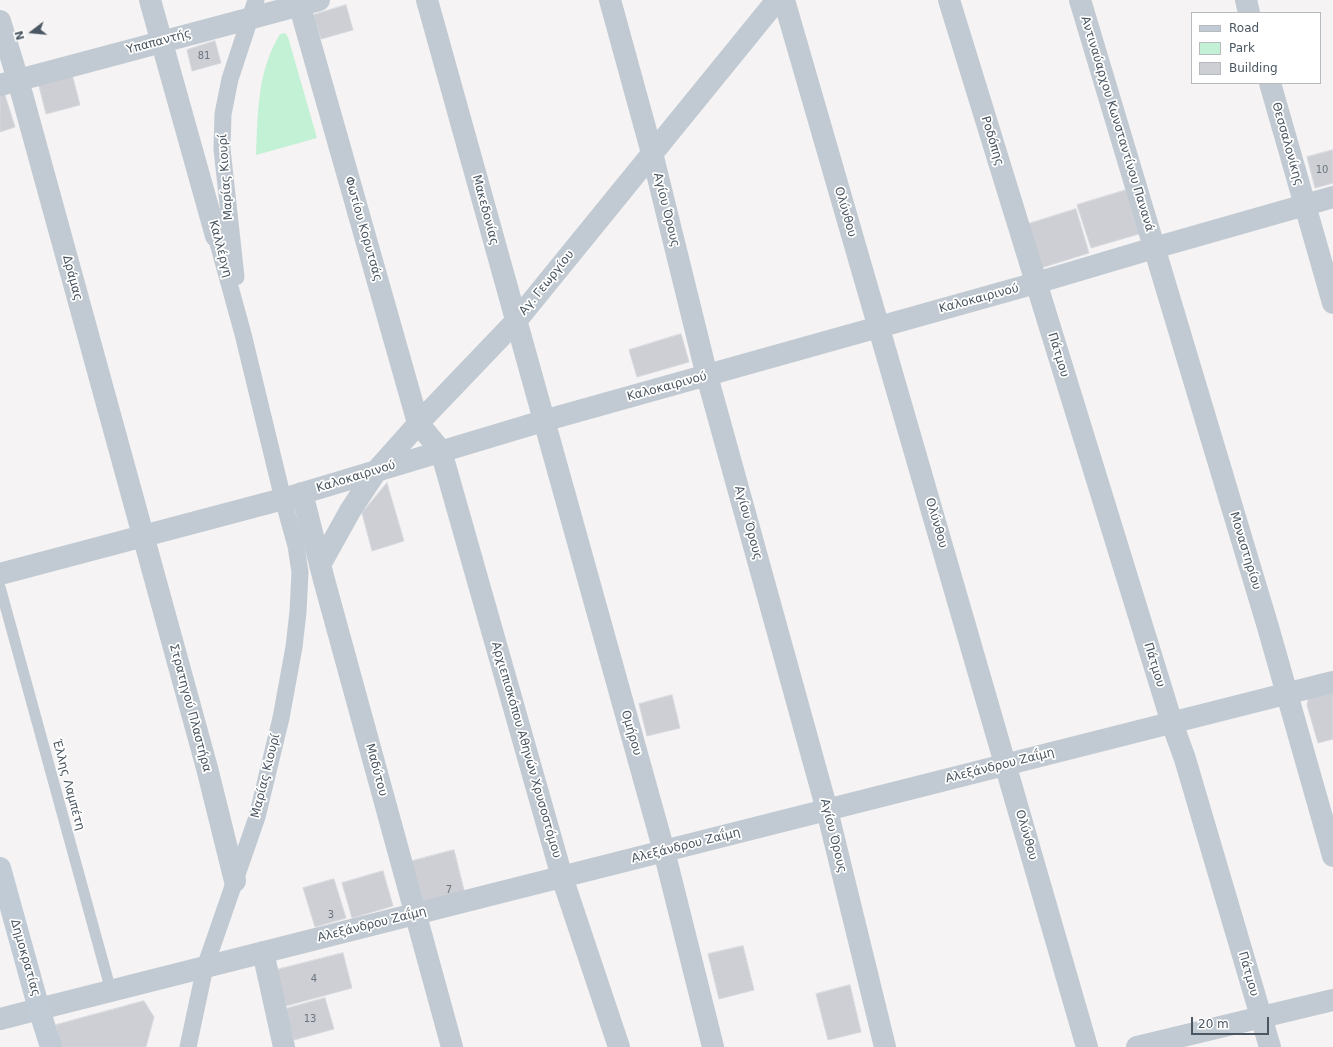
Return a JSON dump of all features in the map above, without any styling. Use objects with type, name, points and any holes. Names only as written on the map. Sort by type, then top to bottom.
[{"type":"main road","name":"Δημοκρατίας","points":[[0,868],[51,1047]]},
{"type":"street","name":"Καλλέργη","points":[[150,0],[243,334],[292,496]]},
{"type":"street","name":"Μακεδονίας","points":[[427,0],[543,421]]},
{"type":"street","name":"Αγίου Όρους","points":[[610,0],[652,153],[707,376],[827,810],[885,1047]]},
{"type":"street","name":"Αγ. Γεωργίου","points":[[320,565],[353,507],[377,470],[418,423],[516,321],[777,0]]},
{"type":"street","name":"Ολύνθου","points":[[784,0],[1087,1047]]},
{"type":"street","name":"Ροδόπης","points":[[949,0],[1036,283]]},
{"type":"street","name":"Αντιναύαρχου Κωνσταντίνου Πανανά","points":[[1080,0],[1154,248]]},
{"type":"street","points":[[1246,0],[1249,12]]},
{"type":"street","name":"Υπαπαντής","points":[[9,83],[162,42],[253,9],[305,2]]},
{"type":"street","name":"Φωτίου Κορυτσάς","points":[[305,2],[418,423],[441,451]]},
{"type":"street","name":"Μαρίας Κιουρί","points":[[243,334],[222,149],[223,114],[230,79],[253,9]]},
{"type":"street","name":"Δράμας","points":[[0,21],[9,83],[143,535]]},
{"type":"street","name":"Θεσσαλονίκης","points":[[1270,84],[1333,302]]},
{"type":"street","name":"Καλοκαιρινού","points":[[0,574],[292,496],[543,421],[1036,283],[1333,197]]},
{"type":"street","name":"Μοναστηρίου","points":[[1154,248],[1268,627],[1333,856]]},
{"type":"street","name":"Πάτμου","points":[[1036,283],[1172,723],[1185,759],[1270,1047]]},
{"type":"street","name":"Ομήρου","points":[[543,421],[664,851],[713,1047]]},
{"type":"street","name":"Αρχιεπισκόπου Αθηνών Χρυσοστόμου","points":[[441,451],[562,877],[619,1047]]},
{"type":"street","name":"Μαρίας Κιουρί","points":[[188,1047],[205,967],[257,817],[281,718],[294,647],[300,572],[296,546],[292,496]]},
{"type":"street","name":"Μαδύτου","points":[[292,496],[320,565],[452,1047]]},
{"type":"street","name":"Στρατηγού Πλαστήρα","points":[[143,535],[207,768],[235,881]]},
{"type":"street","name":"Αλεξάνδρου Ζαΐμη","points":[[0,1019],[1333,682]]},
{"type":"street","points":[[263,952],[284,1047]]},
{"type":"street","points":[[1137,1047],[1333,1000]]},
{"type":"lane","name":"Έλλης Λαμπέτη","points":[[0,587],[112,991]]},
{"type":"green space","points":[[285,33],[288,37],[317,138],[256,155],[258,108],[263,78],[272,48],[280,34]]},
{"type":"building","points":[[346,5],[353,30],[321,39],[313,15]]},
{"type":"building","points":[[215,41],[221,63],[192,71],[187,50]]},
{"type":"building","points":[[72,74],[80,105],[46,114],[38,82]]},
{"type":"building","points":[[4,92],[15,127],[0,132],[0,93]]},
{"type":"building","points":[[1333,150],[1333,183],[1315,188],[1307,157]]},
{"type":"building","points":[[1126,190],[1139,234],[1091,248],[1077,205]]},
{"type":"building","points":[[1076,209],[1089,253],[1041,268],[1028,224]]},
{"type":"building","points":[[681,334],[689,362],[637,377],[629,350]]},
{"type":"building","points":[[387,483],[404,541],[372,551],[362,513]]},
{"type":"building","points":[[1333,688],[1333,739],[1318,743],[1307,705],[1309,696]]},
{"type":"building","points":[[672,695],[680,728],[647,736],[639,704]]},
{"type":"building","points":[[454,850],[465,894],[424,905],[412,861]]},
{"type":"building","points":[[383,871],[393,906],[352,918],[342,883]]},
{"type":"building","points":[[334,879],[346,918],[315,927],[303,888]]},
{"type":"building","points":[[743,946],[754,990],[719,999],[708,954]]},
{"type":"building","points":[[343,953],[352,988],[286,1006],[276,970]]},
{"type":"building","points":[[850,985],[861,1032],[828,1040],[816,994]]},
{"type":"building","points":[[325,998],[334,1029],[294,1040],[285,1009]]},
{"type":"building","points":[[144,1001],[154,1017],[146,1047],[61,1047],[56,1025]]}]
